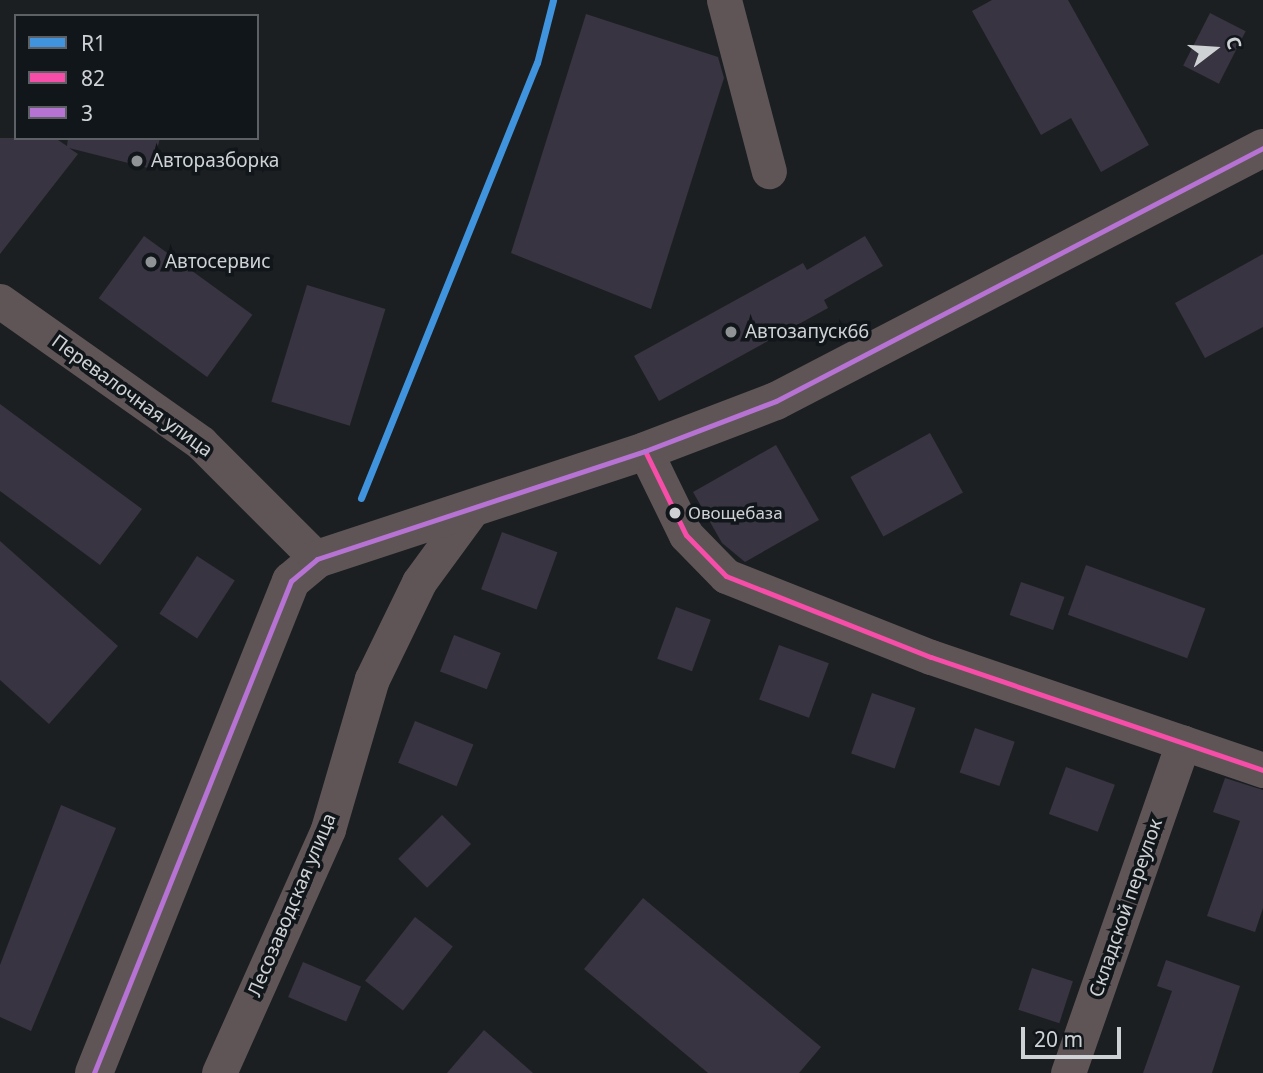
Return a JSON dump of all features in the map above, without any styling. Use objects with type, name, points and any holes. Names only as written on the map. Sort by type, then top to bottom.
[{"type":"street","points":[[724,0],[769,171]]},
{"type":"street","points":[[94,1073],[291,580],[317,559],[471,511],[645,451],[776,401],[1263,148]]},
{"type":"street","name":"Перевалочная улица","points":[[0,301],[201,443],[317,559]]},
{"type":"street","points":[[645,451],[686,535],[726,576],[931,657],[1263,769]]},
{"type":"street","name":"Лесозаводская улица","points":[[219,1073],[328,829],[372,679],[419,582],[471,511]]},
{"type":"street","name":"Складской переулок","points":[[1069,1073],[1183,742]]},
{"type":"building","points":[[992,0],[1068,0],[1149,145],[1101,172],[1071,118],[1041,135],[972,11]]},
{"type":"building","points":[[1210,13],[1246,31],[1219,84],[1183,66]]},
{"type":"building","points":[[586,14],[718,57],[724,78],[651,309],[511,253]]},
{"type":"building","points":[[0,138],[58,140],[67,146],[68,140],[159,140],[152,169],[69,148],[78,154],[0,254]]},
{"type":"building","name":"Автосервис","points":[[144,236],[252,315],[207,377],[99,298]]},
{"type":"building","name":"Автозапуск66","points":[[865,236],[883,266],[824,300],[828,308],[659,401],[634,356],[803,263],[807,270]]},
{"type":"building","points":[[1263,254],[1263,327],[1205,358],[1175,303]]},
{"type":"building","points":[[307,285],[385,309],[350,426],[271,402]]},
{"type":"building","points":[[0,404],[142,509],[100,565],[0,491]]},
{"type":"building","points":[[930,433],[963,492],[883,537],[850,477]]},
{"type":"building","points":[[776,445],[819,520],[745,562],[722,543],[693,492]]},
{"type":"building","points":[[502,532],[557,552],[537,610],[481,589]]},
{"type":"building","points":[[0,541],[118,646],[49,724],[0,680]]},
{"type":"building","points":[[197,556],[235,581],[197,638],[159,614]]},
{"type":"building","points":[[1086,565],[1205,608],[1187,658],[1068,615]]},
{"type":"building","points":[[1021,582],[1064,597],[1053,630],[1010,615]]},
{"type":"building","points":[[676,607],[711,620],[692,671],[657,659]]},
{"type":"building","points":[[454,635],[501,653],[487,689],[440,671]]},
{"type":"building","points":[[779,645],[829,663],[809,718],[759,700]]},
{"type":"building","points":[[872,693],[915,708],[895,768],[851,754]]},
{"type":"building","points":[[415,721],[473,745],[457,786],[398,763]]},
{"type":"building","points":[[975,728],[1015,742],[999,786],[960,772]]},
{"type":"building","points":[[1066,767],[1115,785],[1098,832],[1049,814]]},
{"type":"building","points":[[1225,778],[1263,790],[1263,908],[1255,932],[1207,916],[1240,821],[1213,812]]},
{"type":"building","points":[[61,805],[116,828],[31,1031],[0,1017],[0,965]]},
{"type":"building","points":[[442,815],[471,844],[427,888],[398,859]]},
{"type":"building","points":[[643,898],[821,1047],[799,1073],[708,1073],[584,969]]},
{"type":"building","points":[[415,917],[453,947],[403,1010],[365,981]]},
{"type":"building","points":[[1166,960],[1240,986],[1212,1073],[1143,1073],[1172,991],[1157,986]]},
{"type":"building","points":[[303,962],[361,987],[346,1022],[288,997]]},
{"type":"building","points":[[1032,968],[1073,981],[1059,1023],[1018,1010]]},
{"type":"building","points":[[484,1030],[533,1073],[447,1073]]},
{"type":"transit line","name":"R1","points":[[361,498],[537,63],[553,0]]},
{"type":"transit line","name":"3","points":[[94,1073],[291,581],[317,559],[645,451],[776,401],[1263,148]]},
{"type":"transit line","name":"82","points":[[645,451],[686,535],[726,576],[931,657],[1263,770]]},
{"type":"place","name":"Авторазборка","points":[[137,161]]},
{"type":"place","name":"Автосервис","points":[[151,262]]},
{"type":"place","name":"Автозапуск66","points":[[731,332]]},
{"type":"place","name":"Овощебаза","points":[[675,513]]}]
